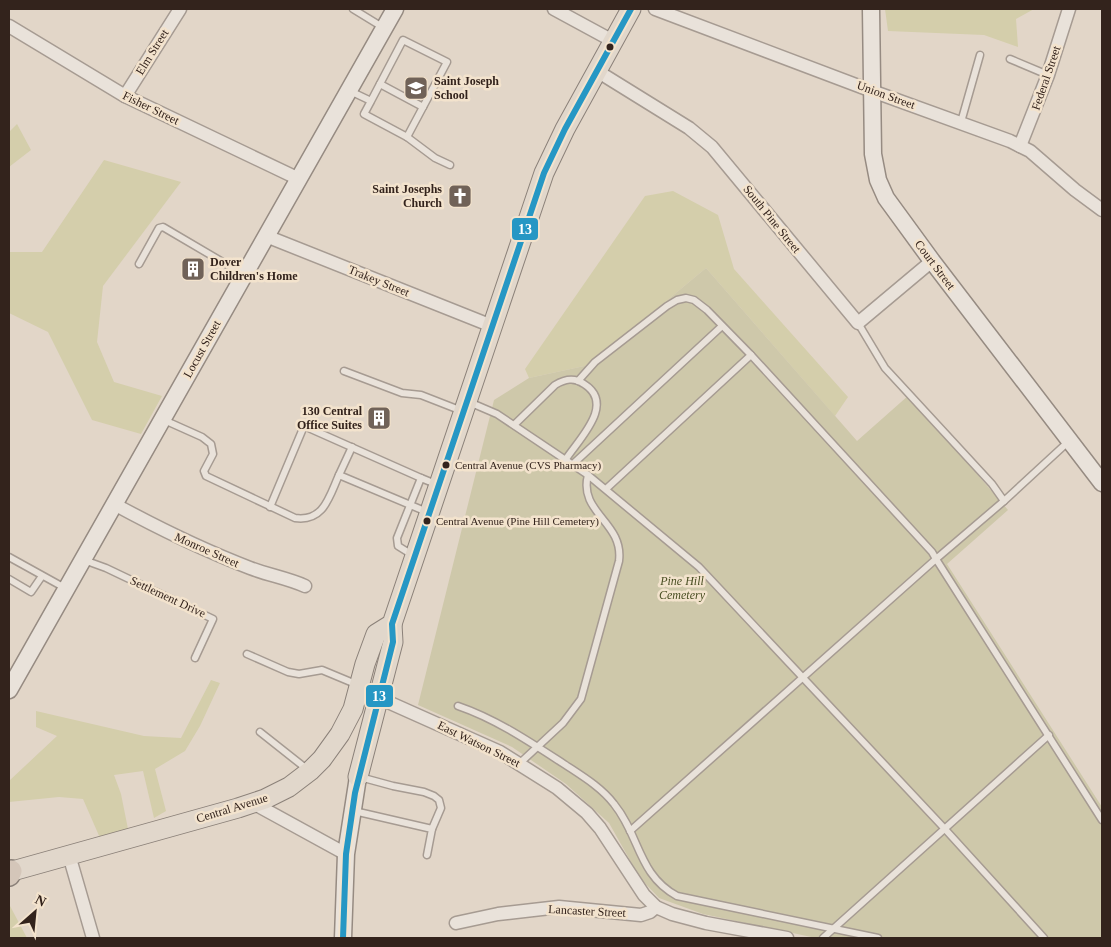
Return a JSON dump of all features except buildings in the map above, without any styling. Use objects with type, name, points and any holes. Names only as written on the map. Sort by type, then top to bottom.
[{"type":"main road","name":"Central Avenue","points":[[10,873],[253,804],[278,794],[310,771],[322,759],[340,734],[353,709],[365,664],[376,634],[392,624],[544,173],[565,129],[631,9]]},
{"type":"main road","points":[[358,777],[393,642],[392,624]]},
{"type":"main road","points":[[359,685],[379,698]]},
{"type":"street","name":"Elm Street","points":[[126,96],[180,9]]},
{"type":"street","name":"Locust Street","points":[[9,690],[395,9]]},
{"type":"street","points":[[554,9],[613,41]]},
{"type":"street","name":"Union Street","points":[[655,9],[872,91],[961,122],[1020,146],[1034,155],[1102,210]]},
{"type":"street","name":"Court Street","points":[[870,9],[872,154],[878,180],[886,198],[932,261],[1102,482]]},
{"type":"street","name":"Federal Street","points":[[1020,146],[1048,75],[1069,9]]},
{"type":"street","name":"Fisher Street","points":[[9,26],[126,96],[299,179]]},
{"type":"street","name":"South Pine Street","points":[[597,71],[689,128],[707,142],[858,323]]},
{"type":"street","name":"Trakey Street","points":[[266,236],[492,326]]},
{"type":"street","points":[[858,323],[932,261]]},
{"type":"street","name":"Monroe Street","points":[[114,504],[162,529],[251,569],[289,579],[305,586]]},
{"type":"street","name":"East Watson Street","points":[[379,698],[478,741],[520,763],[557,788],[587,813],[609,840],[644,895],[656,907],[672,914],[706,923],[788,938]]},
{"type":"street","points":[[343,938],[346,854],[358,777]]},
{"type":"street","points":[[253,804],[346,854]]},
{"type":"street","points":[[70,855],[93,938]]},
{"type":"street","name":"Lancaster Street","points":[[456,923],[498,914],[559,907],[641,915],[650,912],[656,907]]},
{"type":"street","points":[[730,938],[747,931]]},
{"type":"lane","points":[[353,9],[384,28]]},
{"type":"lane","points":[[408,136],[446,62],[403,40],[364,114],[408,136],[436,158],[450,165]]},
{"type":"lane","points":[[961,122],[980,55]]},
{"type":"lane","points":[[1010,59],[1048,75]]},
{"type":"lane","points":[[380,84],[423,107]]},
{"type":"lane","points":[[349,90],[370,101]]},
{"type":"lane","points":[[139,264],[160,228],[164,227],[244,274]]},
{"type":"lane","points":[[578,381],[595,362],[667,306],[686,298],[694,300],[707,310],[751,355],[932,552],[1102,820]]},
{"type":"lane","points":[[858,323],[885,368],[992,484],[1004,501]]},
{"type":"lane","points":[[573,464],[722,326]]},
{"type":"lane","points":[[606,489],[751,355]]},
{"type":"lane","points":[[344,371],[402,393],[421,395],[465,406],[487,408],[588,474],[699,567],[944,828],[1044,938]]},
{"type":"lane","points":[[514,425],[555,385],[563,380],[572,379],[585,384],[592,390],[596,398],[597,411],[592,422],[566,459]]},
{"type":"lane","points":[[162,419],[202,437],[211,444],[213,454],[204,471],[206,476],[295,518],[313,517],[320,512],[328,501],[352,447]]},
{"type":"lane","points":[[270,507],[304,426],[439,485]]},
{"type":"lane","points":[[630,831],[1070,441]]},
{"type":"lane","points":[[520,763],[563,723],[581,699],[619,561],[620,551],[617,539],[586,493],[588,474]]},
{"type":"lane","points":[[339,475],[430,514]]},
{"type":"lane","points":[[416,557],[398,546],[397,538],[420,478]]},
{"type":"lane","points":[[9,557],[66,589]]},
{"type":"lane","name":"Settlement Drive","points":[[83,559],[213,618],[195,658]]},
{"type":"lane","points":[[9,580],[31,592],[42,576]]},
{"type":"lane","points":[[247,654],[288,672],[307,674],[314,670],[322,670],[359,685]]},
{"type":"lane","points":[[458,706],[492,720],[538,747],[598,788],[614,803],[623,816],[646,867],[656,881],[666,890],[677,896],[878,938]]},
{"type":"lane","points":[[260,732],[310,771]]},
{"type":"lane","points":[[823,938],[1049,735]]},
{"type":"lane","points":[[358,777],[424,792],[439,800],[440,808],[432,829],[427,855]]},
{"type":"lane","points":[[352,810],[432,829]]},
{"type":"shaded area","points":[[885,9],[1034,9],[1016,19],[1018,47],[984,35],[888,31]]},
{"type":"shaded area","points":[[17,124],[31,150],[9,167],[9,132]]},
{"type":"shaded area","points":[[104,160],[181,182],[103,286],[97,342],[114,382],[162,396],[141,434],[92,420],[48,332],[9,313],[9,252],[42,252]]},
{"type":"shaded area","points":[[673,191],[718,215],[734,269],[848,397],[835,416],[706,268],[589,365],[529,378],[525,369],[645,196]]},
{"type":"shaded area","points":[[211,680],[220,683],[200,726],[185,751],[155,769],[166,811],[154,818],[143,771],[114,775],[121,794],[128,829],[100,838],[83,799],[59,797],[9,802],[9,781],[57,736],[36,727],[36,711],[144,736],[181,738]]},
{"type":"shaded area","points":[[9,904],[27,938],[9,938]]},
{"type":"green space","name":"Pine Hill Cemetery","points":[[706,268],[857,441],[909,395],[1008,510],[947,564],[1102,807],[1102,938],[816,938],[703,914],[659,898],[640,878],[609,823],[566,784],[512,747],[418,705],[494,400],[529,378],[589,365]]},
{"type":"transit line","name":"13","points":[[343,938],[346,854],[355,793],[393,642],[392,624],[544,173],[565,129],[631,9]]},
{"type":"place","name":"Saint Joseph School","points":[[416,88]]},
{"type":"place","name":"Saint Josephs Church","points":[[460,196]]},
{"type":"place","name":"Dover Children's Home","points":[[193,269]]},
{"type":"place","name":"130 Central Office Suites","points":[[379,418]]},
{"type":"place","name":"Central Avenue (CVS Pharmacy)","points":[[446,465]]},
{"type":"place","name":"Central Avenue (Pine Hill Cemetery)","points":[[427,521]]}]
